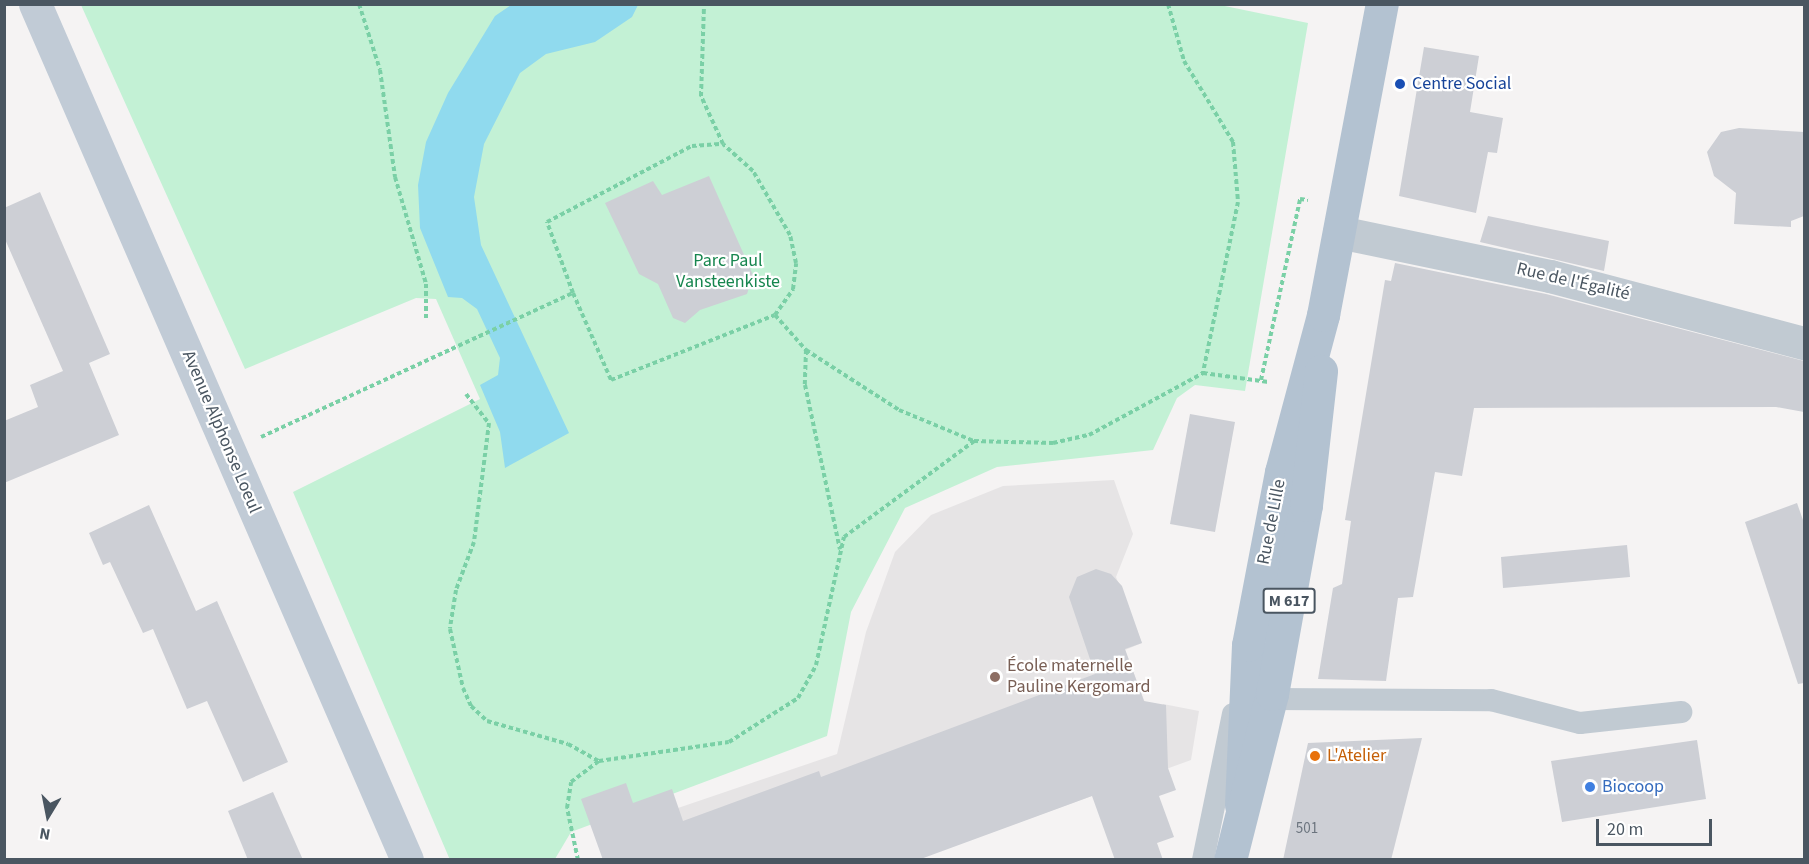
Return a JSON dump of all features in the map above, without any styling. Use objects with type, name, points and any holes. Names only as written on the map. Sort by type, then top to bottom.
[{"type":"main road","name":"Avenue Alphonse Loeul","points":[[35,4],[407,860]]},
{"type":"main road","name":"Rue de Lille","points":[[1241,805],[1248,645],[1300,390],[1323,315],[1382,4]]},
{"type":"main road","name":"Rue de Lille","points":[[1230,860],[1241,805],[1271,699],[1313,452],[1323,315]]},
{"type":"street","name":"Rue de l'Égalité","points":[[1341,219],[1804,343]]},
{"type":"lane","points":[[1203,860],[1248,645]]},
{"type":"lane","points":[[1271,699],[1491,700],[1580,723],[1681,712]]},
{"type":"path","points":[[359,4],[380,70],[394,177],[426,284],[426,318]]},
{"type":"path","points":[[704,4],[701,96],[723,144],[753,171],[790,236],[796,263],[793,289],[775,315],[611,380],[573,293],[547,222],[692,146],[723,144]]},
{"type":"path","points":[[1168,4],[1184,61],[1233,142],[1237,190],[1203,373]]},
{"type":"path","points":[[1261,380],[1300,199],[1341,219]]},
{"type":"path","points":[[229,451],[523,319],[573,293]]},
{"type":"path","points":[[775,315],[807,350],[899,410],[974,441],[1053,443],[1089,435],[1177,382],[1203,373],[1261,380],[1300,390]]},
{"type":"path","points":[[807,350],[807,396],[840,549]]},
{"type":"path","points":[[466,394],[489,423],[474,542],[456,590],[450,629],[463,688],[487,721],[568,744],[599,761]]},
{"type":"path","points":[[578,860],[567,793],[571,782],[599,761],[729,742],[798,698],[816,665],[844,537],[974,441]]},
{"type":"shaded area","name":"École maternelle Pauline Kergomard","points":[[1114,480],[1133,534],[1116,577],[1142,643],[1125,650],[1149,713],[1160,715],[1163,704],[1199,711],[1191,760],[918,859],[603,859],[678,808],[837,754],[866,632],[895,552],[931,515],[1003,486]]},
{"type":"green space","name":"Parc Paul Vansteenkiste","points":[[1215,4],[1308,23],[1245,391],[1195,385],[1177,398],[1153,450],[997,467],[905,508],[851,612],[827,736],[571,832],[555,859],[450,860],[293,492],[480,399],[436,299],[416,298],[245,369],[81,5]]},
{"type":"water","points":[[511,5],[638,5],[632,17],[595,42],[546,54],[520,73],[484,144],[474,197],[481,245],[569,433],[505,468],[500,432],[480,385],[498,375],[500,358],[477,309],[462,298],[448,297],[420,228],[418,185],[426,142],[448,93],[495,16]]},
{"type":"building","points":[[1424,47],[1479,56],[1470,112],[1503,118],[1497,153],[1488,152],[1476,213],[1399,196]]},
{"type":"building","points":[[1739,128],[1804,132],[1804,216],[1791,221],[1791,227],[1734,224],[1736,193],[1714,176],[1707,152],[1721,132]]},
{"type":"building","points":[[709,176],[753,275],[747,294],[700,310],[685,323],[673,318],[658,284],[639,274],[605,203],[653,181],[662,195]]},
{"type":"building","points":[[40,192],[110,354],[89,363],[119,435],[4,483],[4,421],[38,407],[30,385],[63,371],[4,237],[4,208]]},
{"type":"building","points":[[1488,216],[1609,241],[1604,271],[1480,242]]},
{"type":"building","points":[[1395,263],[1546,294],[1804,361],[1804,412],[1776,407],[1474,408],[1462,476],[1435,472],[1413,597],[1398,598],[1386,681],[1318,679],[1333,588],[1342,584],[1351,521],[1345,520],[1385,280],[1391,281]]},
{"type":"building","points":[[1190,414],[1235,422],[1215,532],[1170,524]]},
{"type":"building","points":[[1797,503],[1804,523],[1804,683],[1798,684],[1745,522]]},
{"type":"building","points":[[149,505],[196,611],[217,601],[288,762],[243,782],[207,701],[187,709],[153,629],[143,633],[110,562],[103,565],[89,533]]},
{"type":"building","points":[[1627,545],[1630,577],[1503,588],[1501,557]]},
{"type":"building","points":[[1096,569],[1111,574],[1122,586],[1142,643],[1125,649],[1144,701],[1166,705],[1168,768],[1176,790],[1159,796],[1174,837],[1157,843],[1163,860],[1115,860],[1092,796],[918,860],[603,860],[581,799],[626,783],[633,803],[672,789],[683,821],[819,771],[821,777],[1095,674],[1069,597],[1077,577]]},
{"type":"building","points":[[1422,738],[1391,860],[1283,860],[1308,743]]},
{"type":"building","points":[[1697,740],[1706,799],[1562,822],[1551,761]]},
{"type":"building","points":[[273,792],[303,860],[248,860],[228,811]]},
{"type":"place","name":"Centre Social","points":[[1400,84]]},
{"type":"place","name":"École maternelle Pauline Kergomard","points":[[995,677]]},
{"type":"place","name":"L'Atelier","points":[[1315,756]]},
{"type":"place","name":"Biocoop","points":[[1590,787]]}]
